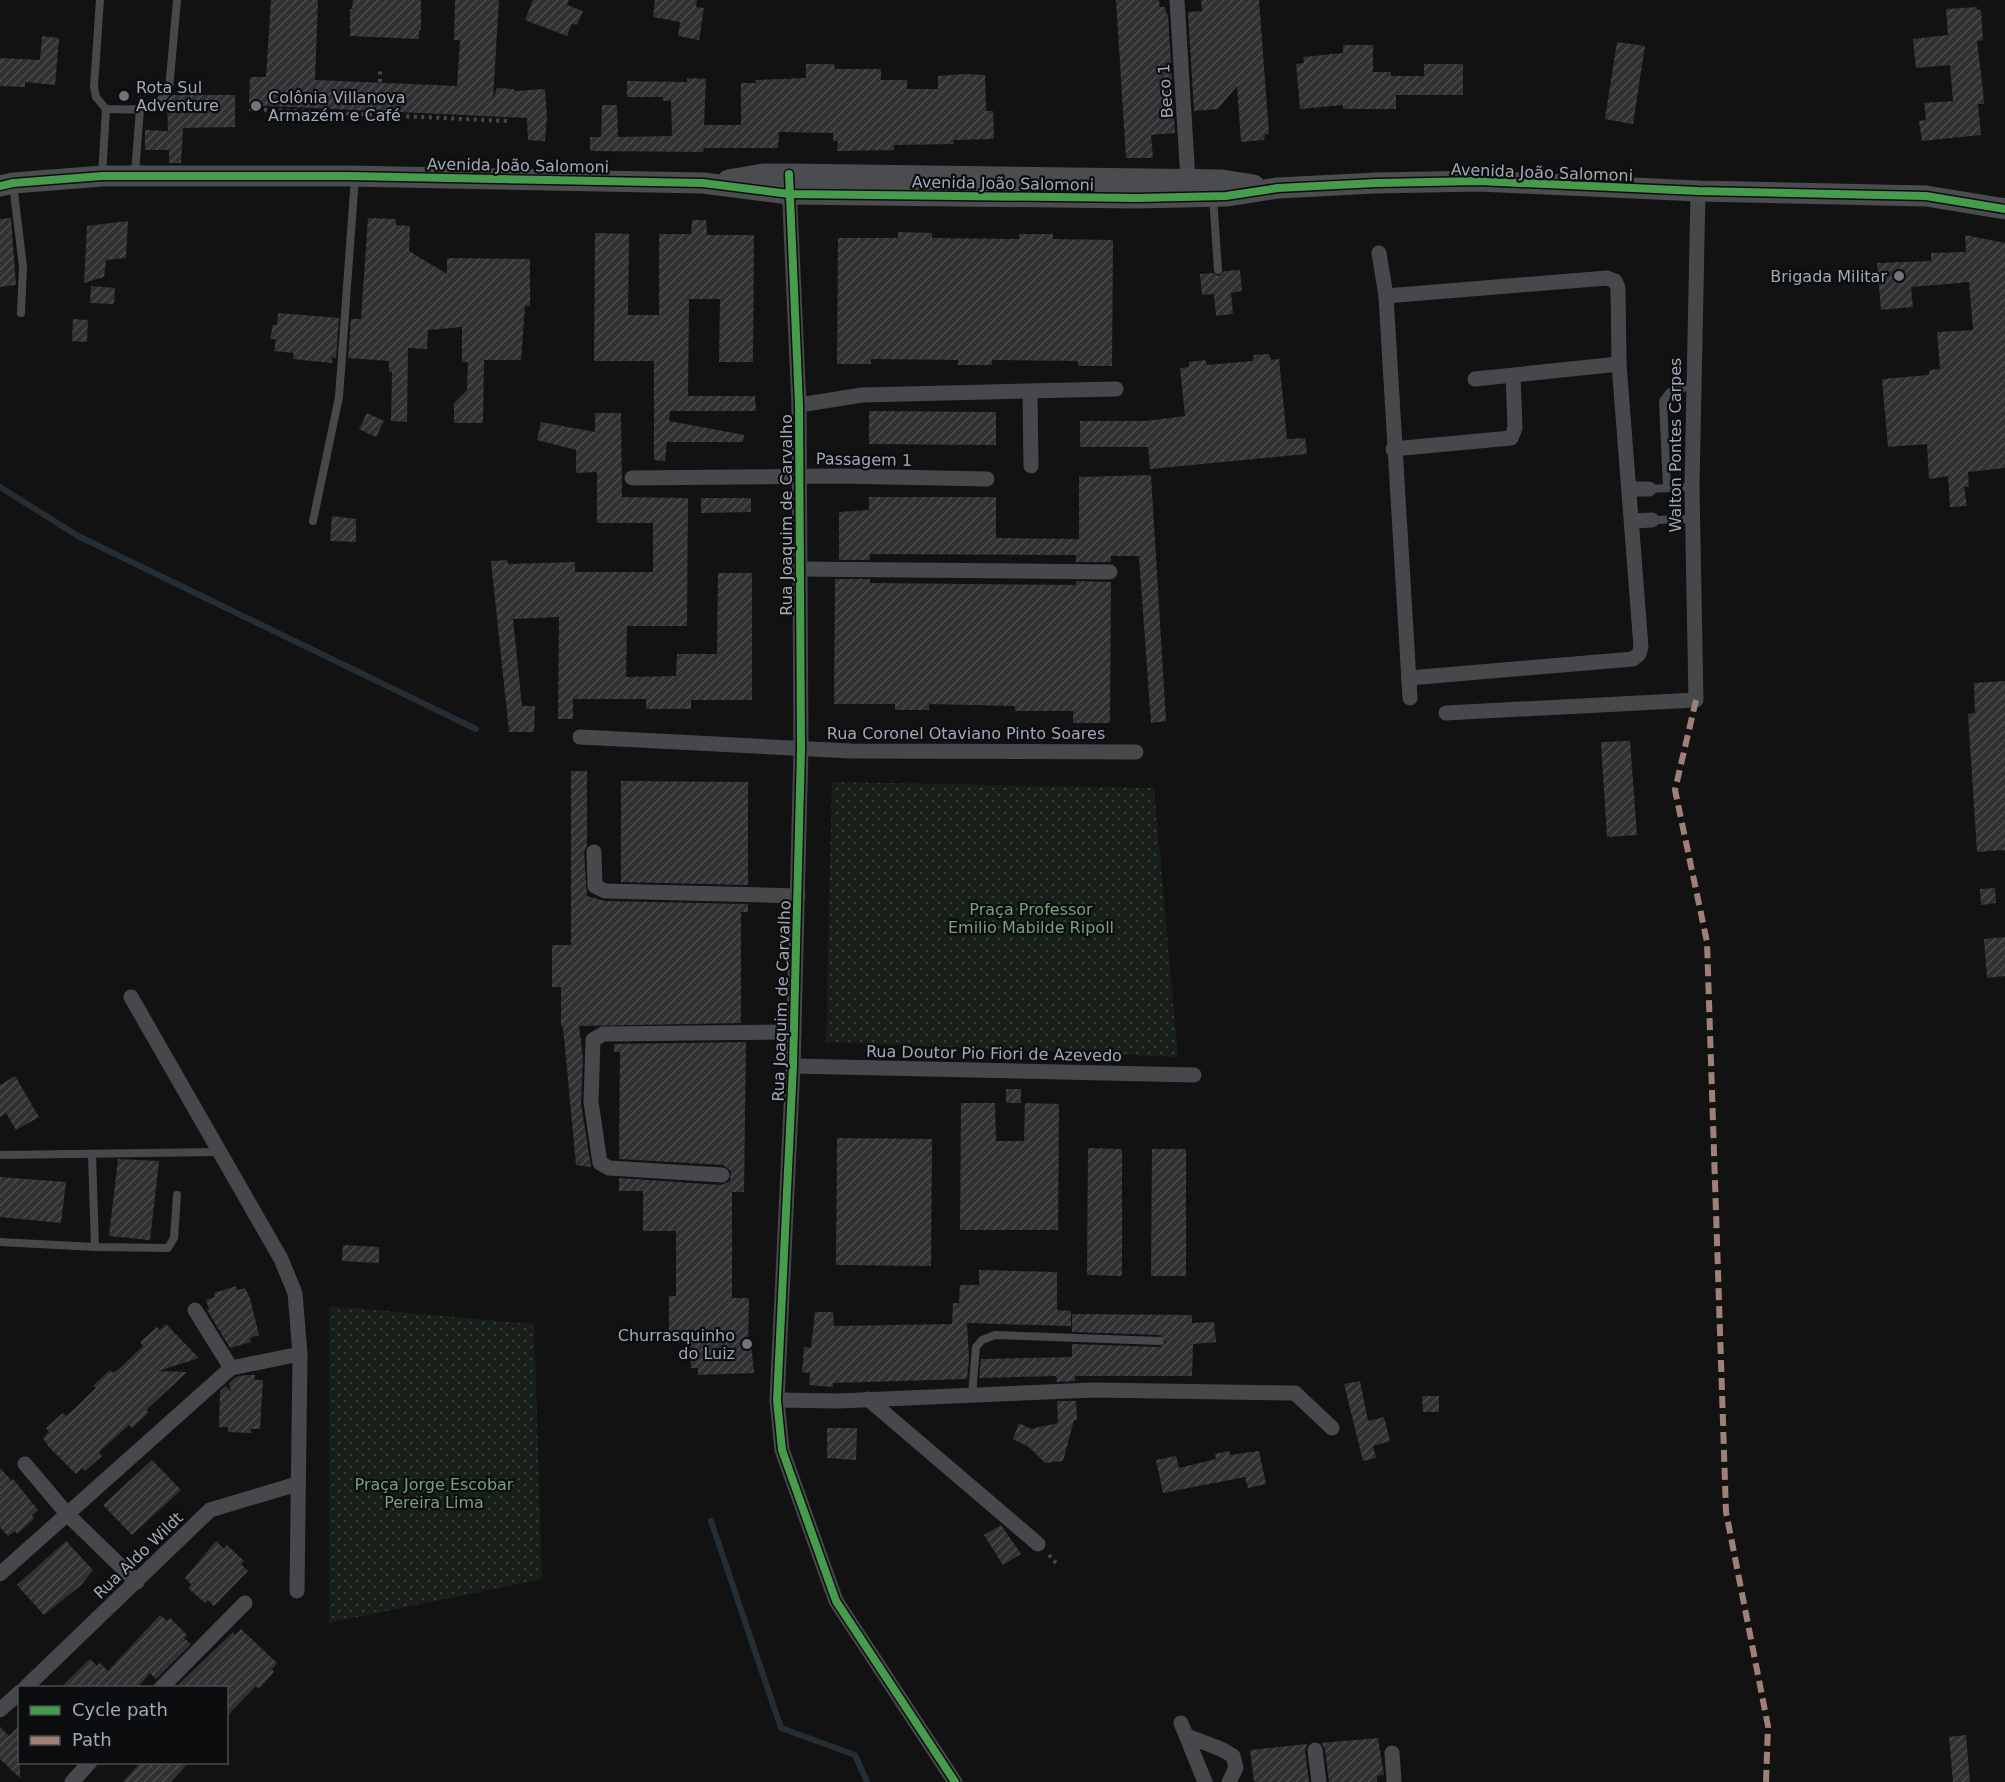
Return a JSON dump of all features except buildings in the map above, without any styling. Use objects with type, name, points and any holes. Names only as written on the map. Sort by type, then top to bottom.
[{"type":"main road","name":"Avenida João Salomoni","points":[[7,185],[102,176],[355,176],[789,184],[1222,180],[1278,188]]},
{"type":"main road","name":"Avenida João Salomoni","points":[[789,184],[1137,198],[1213,196],[1278,188],[1376,183],[1479,181],[1698,191],[1926,196],[2005,209]]},
{"type":"street","name":"Beco 1","points":[[1177,0],[1188,180]]},
{"type":"street","name":"Rua Joaquim de Carvalho","points":[[789,184],[799,405],[797,476],[801,748],[793,1066],[777,1401],[782,1450],[836,1601],[955,1782]]},
{"type":"street","name":"Walton Pontes Carpes","points":[[1446,714],[1696,700],[1692,487],[1698,191]]},
{"type":"street","points":[[1379,253],[1386,296],[1393,449],[1410,698]]},
{"type":"street","points":[[1386,296],[1607,278],[1615,281],[1618,288],[1619,364],[1631,489],[1641,647],[1636,657],[1409,678]]},
{"type":"street","points":[[1475,379],[1619,364]]},
{"type":"street","points":[[1393,449],[1510,438],[1515,428],[1513,376]]},
{"type":"street","points":[[799,405],[862,395],[1116,389]]},
{"type":"street","points":[[1030,392],[1031,466]]},
{"type":"street","name":"Passagem 1","points":[[632,477],[797,476],[987,479]]},
{"type":"street","points":[[1631,489],[1649,489]]},
{"type":"street","points":[[1632,521],[1652,520]]},
{"type":"street","points":[[799,569],[1110,572]]},
{"type":"street","name":"Rua Coronel Otaviano Pinto Soares","points":[[580,737],[801,748],[1136,752]]},
{"type":"street","points":[[594,852],[595,885],[605,891],[798,896]]},
{"type":"street","points":[[131,997],[281,1259],[295,1293],[300,1354],[297,1591]]},
{"type":"street","points":[[722,1175],[609,1168],[600,1163],[591,1102],[593,1040],[603,1034],[794,1032]]},
{"type":"street","name":"Rua Doutor Pio Fiori de Azevedo","points":[[793,1066],[1194,1075]]},
{"type":"street","points":[[195,1310],[231,1368]]},
{"type":"street","points":[[0,1574],[231,1368],[300,1354]]},
{"type":"street","points":[[777,1401],[1094,1390],[1295,1393],[1332,1428]]},
{"type":"street","points":[[868,1399],[1038,1544]]},
{"type":"street","points":[[25,1464],[68,1515],[137,1582]]},
{"type":"street","name":"Rua Aldo Wildt","points":[[27,1686],[213,1509],[297,1484]]},
{"type":"street","points":[[163,1686],[244,1603]]},
{"type":"street","points":[[0,1710],[18,1694]]},
{"type":"street","points":[[1205,1782],[1184,1730],[1233,1756],[1236,1768],[1229,1782]]},
{"type":"street","points":[[1315,1750],[1319,1782]]},
{"type":"street","points":[[1392,1753],[1394,1782]]},
{"type":"street","points":[[72,1782],[88,1764]]},
{"type":"lane","points":[[100,0],[94,87],[96,97],[106,109],[102,176]]},
{"type":"lane","points":[[106,109],[140,109],[162,101],[169,89],[177,0]]},
{"type":"lane","points":[[135,176],[140,109]]},
{"type":"lane","points":[[313,521],[339,396],[355,176]]},
{"type":"lane","points":[[7,185],[23,267],[21,312]]},
{"type":"lane","points":[[1213,196],[1218,270]]},
{"type":"lane","points":[[1667,488],[1664,401],[1670,392],[1693,385]]},
{"type":"lane","points":[[1649,489],[1692,487]]},
{"type":"lane","points":[[1652,520],[1692,519]]},
{"type":"lane","points":[[0,1155],[219,1152]]},
{"type":"lane","points":[[92,1155],[95,1247]]},
{"type":"lane","points":[[0,1242],[168,1248],[174,1238],[177,1195]]},
{"type":"lane","points":[[972,1395],[976,1347],[982,1340],[995,1335],[1160,1341]]},
{"type":"path","points":[[380,67],[380,82]]},
{"type":"path","points":[[249,109],[378,113],[507,121]]},
{"type":"green space","name":"Praça Professor Emilio Mabilde Ripoll","points":[[832,782],[1154,788],[1178,1057],[826,1042]]},
{"type":"green space","name":"Praça Jorge Escobar Pereira Lima","points":[[329,1306],[534,1324],[542,1579],[329,1623]]},
{"type":"waterway","points":[[0,487],[78,536],[476,729]]},
{"type":"waterway","points":[[711,1521],[781,1728],[855,1755],[867,1782]]},
{"type":"marked path","points":[[1696,700],[1675,790],[1707,942],[1726,1512],[1768,1726],[1766,1782]]},
{"type":"cycle path","points":[[789,174],[799,405],[801,749],[793,1066],[777,1400],[782,1450],[836,1601],[955,1782]]},
{"type":"cycle path","points":[[0,186],[102,176],[349,176],[703,183],[789,194],[1137,198],[1226,196],[1278,188],[1376,183],[1479,181],[1698,191],[1926,196],[2005,209]]},
{"type":"place","name":"Rota Sul Adventure","points":[[124,96]]},
{"type":"place","name":"Colônia Villanova Armazém e Café","points":[[256,106]]},
{"type":"place","name":"Brigada Militar","points":[[1899,276]]},
{"type":"place","name":"Churrasquinho do Luiz","points":[[747,1344]]}]
